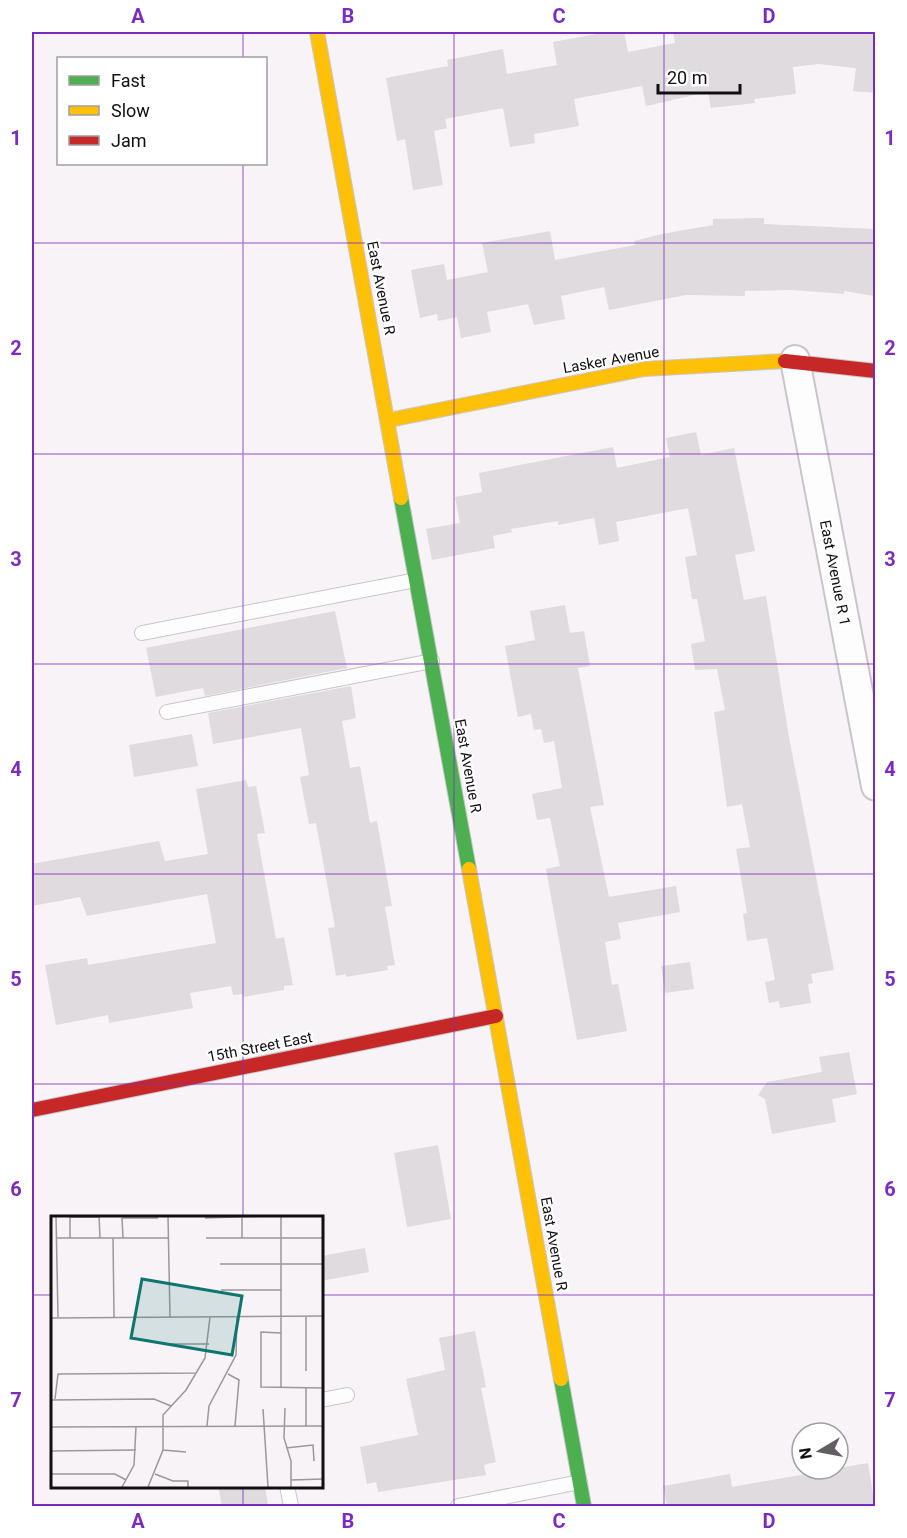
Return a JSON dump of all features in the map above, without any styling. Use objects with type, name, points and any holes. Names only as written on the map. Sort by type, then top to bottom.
[{"type":"main road","name":"East Avenue R","points":[[317,32],[418,579],[584,1506]]},
{"type":"main road","name":"Lasker Avenue","points":[[389,420],[644,369],[795,360],[876,371]]},
{"type":"main road","name":"15th Street East","points":[[32,1110],[496,1016]]},
{"type":"street","name":"East Avenue R 1","points":[[795,360],[876,786]]},
{"type":"lane","points":[[142,633],[418,579]]},
{"type":"lane","points":[[166,712],[432,661]]},
{"type":"lane","points":[[322,1400],[347,1395]]},
{"type":"lane","points":[[458,1506],[580,1482]]},
{"type":"lane","points":[[287,1487],[291,1506]]},
{"type":"building","points":[[607,32],[624,32],[628,52],[675,43],[673,32],[859,32],[861,34],[861,32],[876,32],[876,93],[853,91],[856,68],[818,64],[793,67],[796,94],[754,99],[755,103],[711,108],[708,92],[646,106],[642,86],[574,99],[579,126],[534,134],[535,143],[510,147],[503,108],[445,119],[447,128],[434,131],[443,185],[413,190],[405,139],[397,141],[386,78],[448,66],[447,60],[503,49],[507,74],[557,65],[553,42]]},
{"type":"building","points":[[764,218],[764,224],[876,229],[876,280],[873,296],[844,291],[844,294],[793,290],[745,291],[745,296],[686,295],[609,310],[604,287],[561,296],[565,319],[534,325],[528,304],[487,312],[491,332],[461,338],[457,317],[438,321],[437,314],[420,318],[411,270],[444,264],[447,280],[488,272],[482,243],[550,231],[555,260],[635,245],[634,241],[713,225],[713,219]]},
{"type":"building","points":[[696,432],[701,455],[734,448],[755,551],[735,555],[744,600],[766,596],[789,737],[834,970],[811,974],[813,983],[808,984],[811,1003],[780,1008],[779,1001],[769,1003],[765,982],[775,980],[767,938],[747,941],[743,914],[747,913],[736,849],[750,847],[742,804],[727,807],[714,712],[725,710],[717,669],[695,670],[691,644],[705,641],[697,599],[692,599],[685,557],[697,555],[688,508],[616,522],[619,541],[599,545],[594,518],[558,525],[558,521],[511,529],[512,532],[493,536],[495,548],[432,560],[426,529],[460,523],[455,497],[482,492],[479,473],[613,447],[617,468],[670,457],[666,438]]},
{"type":"building","points":[[565,605],[570,633],[584,631],[590,666],[578,668],[604,805],[590,807],[609,897],[676,886],[680,912],[618,923],[621,939],[605,942],[612,985],[618,984],[627,1031],[577,1040],[546,869],[560,866],[550,818],[537,820],[532,794],[562,788],[554,741],[544,743],[541,729],[534,730],[531,714],[518,717],[505,646],[535,640],[530,611]]},
{"type":"building","points":[[335,611],[347,668],[205,696],[203,688],[156,697],[146,648]]},
{"type":"building","points":[[351,686],[356,718],[342,721],[350,768],[360,766],[370,823],[377,821],[392,906],[385,907],[395,965],[387,966],[388,970],[346,977],[346,974],[336,976],[328,928],[335,927],[316,823],[309,824],[300,777],[309,775],[301,728],[213,744],[208,713]]},
{"type":"building","points":[[192,734],[198,766],[134,777],[129,745]]},
{"type":"building","points":[[246,780],[248,787],[256,786],[265,833],[257,834],[276,939],[284,937],[293,985],[284,986],[284,990],[243,997],[243,994],[233,995],[231,986],[190,993],[193,1008],[109,1023],[108,1015],[56,1025],[45,965],[87,958],[88,965],[216,943],[207,894],[87,916],[80,897],[32,906],[32,864],[159,841],[165,861],[208,854],[196,789]]},
{"type":"building","points":[[690,962],[694,989],[665,993],[661,966]]},
{"type":"building","points":[[849,1052],[857,1094],[832,1099],[836,1122],[772,1134],[765,1099],[758,1095],[767,1082],[822,1072],[819,1057]]},
{"type":"building","points":[[438,1145],[451,1219],[407,1227],[394,1153]]},
{"type":"building","points":[[365,1248],[369,1272],[322,1281],[322,1256]]},
{"type":"building","points":[[475,1331],[486,1387],[481,1388],[496,1462],[484,1465],[486,1475],[378,1492],[376,1482],[367,1484],[360,1447],[418,1435],[406,1379],[445,1370],[439,1338]]},
{"type":"building","points":[[868,1463],[875,1506],[667,1506],[663,1486],[730,1474],[732,1487],[790,1477],[790,1481],[850,1481],[850,1466]]},
{"type":"building","points":[[218,1487],[265,1487],[268,1506],[222,1506]]},
{"type":"traffic: fast","points":[[401,498],[469,869]]},
{"type":"traffic: fast","points":[[561,1379],[584,1506]]},
{"type":"traffic: slow","points":[[317,32],[401,498]]},
{"type":"traffic: slow","points":[[389,420],[644,369],[785,361]]},
{"type":"traffic: slow","points":[[469,869],[561,1379]]},
{"type":"traffic: jam","points":[[785,361],[876,371]]},
{"type":"traffic: jam","points":[[32,1110],[496,1016]]}]
